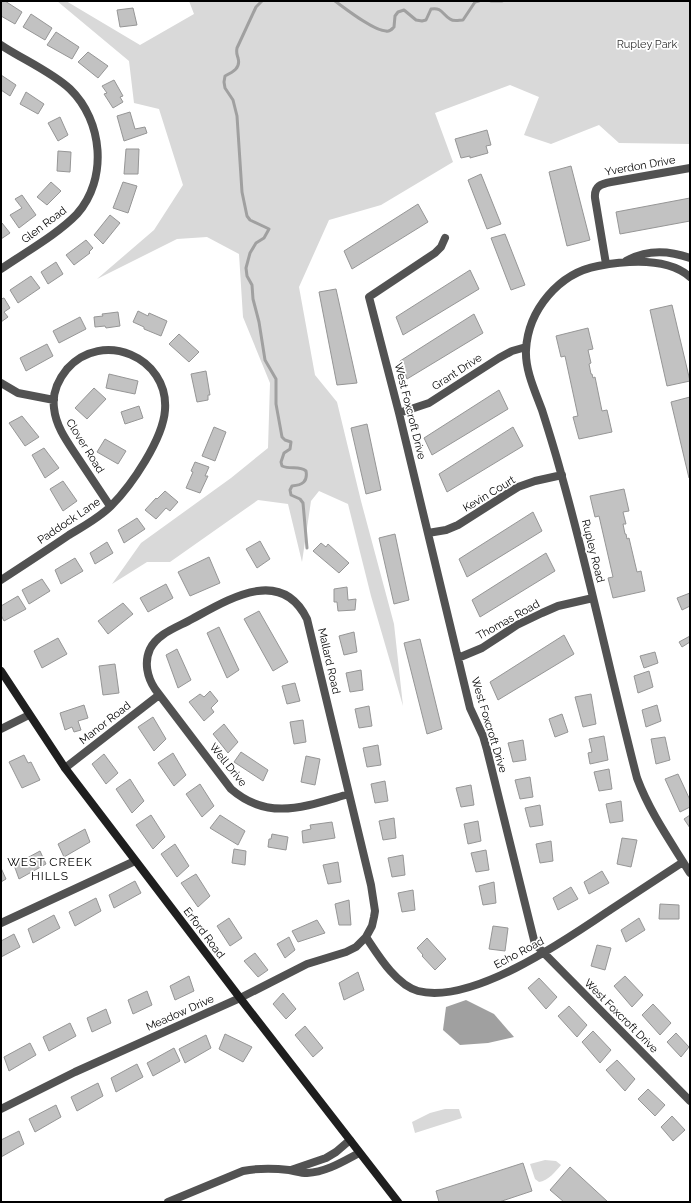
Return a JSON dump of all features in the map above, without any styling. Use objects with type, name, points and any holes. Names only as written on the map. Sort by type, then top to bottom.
[{"type":"street","name":"Glen Road","points":[[1,45],[56,79],[77,96],[90,120],[95,134],[98,154],[95,175],[84,205],[58,230],[1,269]]},
{"type":"street","name":"Yverdon Drive","points":[[606,264],[595,198],[595,189],[606,183],[690,168]]},
{"type":"street","name":"West Foxcroft Drive","points":[[445,238],[441,247],[435,253],[369,297],[399,413],[470,708],[483,736],[487,750],[534,944],[690,1101]]},
{"type":"street","points":[[625,262],[643,253],[656,251],[675,253],[690,258]]},
{"type":"street","points":[[606,264],[625,262],[667,265],[678,269],[690,277]]},
{"type":"street","name":"Rupley Road","points":[[606,264],[576,272],[561,282],[549,294],[534,318],[526,347],[526,360],[529,374],[562,475],[637,778],[643,794],[654,815],[690,873]]},
{"type":"street","name":"Grant Drive","points":[[399,413],[429,403],[499,358],[512,351],[526,347]]},
{"type":"street","name":"Paddock Lane","points":[[1,580],[93,520],[110,506],[135,477],[149,454],[161,428],[165,409],[165,399],[158,379],[147,364],[133,355],[120,351],[98,351],[81,357],[63,374],[58,382],[54,400]]},
{"type":"street","points":[[1,384],[18,393],[54,400]]},
{"type":"street","name":"Clover Road","points":[[54,400],[56,419],[62,434],[110,506]]},
{"type":"street","name":"Kevin Court","points":[[428,533],[446,530],[458,525],[518,487],[535,481],[562,475]]},
{"type":"street","name":"Mallard Road","points":[[159,695],[150,681],[147,663],[150,648],[163,634],[222,604],[251,592],[273,590],[290,597],[298,604],[308,619],[373,896],[374,917],[372,926],[366,937]]},
{"type":"street","name":"Thomas Road","points":[[458,658],[482,648],[517,625],[542,613],[558,606],[593,598]]},
{"type":"street","name":"Erford Road","points":[[1,670],[65,768],[350,1140],[359,1154],[398,1202]]},
{"type":"street","name":"Manor Road","points":[[65,768],[159,695]]},
{"type":"street","name":"Well Drive","points":[[159,695],[231,789],[248,802],[261,807],[281,809],[311,804],[349,794]]},
{"type":"street","points":[[1,728],[29,715]]},
{"type":"street","points":[[1,922],[135,860]]},
{"type":"street","name":"Echo Road","points":[[366,937],[398,980],[407,986],[417,990],[429,992],[452,991],[496,977],[543,953],[595,921],[683,862]]},
{"type":"street","name":"Meadow Drive","points":[[1,1109],[75,1072],[240,998],[307,964],[346,952],[356,947],[366,937]]},
{"type":"street","points":[[290,1170],[326,1158],[350,1140]]},
{"type":"street","points":[[168,1202],[254,1169],[272,1168],[306,1173],[323,1170],[337,1165],[359,1154]]},
{"type":"green space","name":"Rupley Park","points":[[57,1],[66,1],[140,45],[194,14],[189,1],[690,1],[690,144],[619,143],[599,125],[551,144],[524,135],[539,97],[510,85],[435,113],[453,162],[381,205],[329,220],[299,287],[315,375],[337,402],[361,501],[394,624],[403,706],[371,596],[348,504],[319,491],[311,501],[302,562],[288,504],[258,500],[170,562],[147,562],[112,584],[141,543],[231,478],[268,448],[270,383],[243,317],[239,254],[207,237],[177,239],[97,279],[154,230],[183,185],[159,109],[134,103],[129,61]]},
{"type":"green space","points":[[445,1109],[459,1109],[462,1118],[415,1133],[412,1122],[430,1113]]},
{"type":"green space","points":[[545,1160],[556,1161],[561,1165],[549,1178],[539,1182],[535,1179],[530,1164]]},
{"type":"shaded area","points":[[466,1000],[494,1014],[514,1037],[488,1043],[460,1045],[443,1030],[446,1007]]},
{"type":"building","points":[[1,1],[5,1],[22,12],[15,24],[1,16]]},
{"type":"building","points":[[133,8],[137,25],[120,27],[117,10]]},
{"type":"building","points":[[31,14],[52,28],[45,40],[23,27]]},
{"type":"building","points":[[56,32],[79,47],[72,59],[47,45]]},
{"type":"building","points":[[88,52],[108,66],[98,78],[78,62]]},
{"type":"building","points":[[1,75],[16,85],[10,96],[1,90]]},
{"type":"building","points":[[114,80],[123,96],[120,97],[123,102],[113,108],[104,94],[107,93],[102,86]]},
{"type":"building","points":[[26,92],[44,104],[38,114],[20,104]]},
{"type":"building","points":[[130,112],[135,129],[145,127],[147,133],[124,141],[117,116]]},
{"type":"building","points":[[60,117],[68,135],[58,141],[48,123]]},
{"type":"building","points":[[487,130],[491,145],[486,146],[488,153],[470,158],[470,156],[461,158],[455,139]]},
{"type":"building","points":[[126,149],[139,149],[138,174],[124,174]]},
{"type":"building","points":[[58,151],[71,152],[70,172],[57,171]]},
{"type":"building","points":[[571,166],[590,240],[567,246],[549,172]]},
{"type":"building","points":[[481,174],[501,224],[487,229],[468,180]]},
{"type":"building","points":[[51,182],[61,191],[47,205],[37,197]]},
{"type":"building","points":[[123,182],[137,186],[128,213],[113,208]]},
{"type":"building","points":[[22,195],[36,215],[19,228],[10,215],[22,208],[15,199]]},
{"type":"building","points":[[690,198],[690,221],[620,234],[616,212]]},
{"type":"building","points":[[418,204],[428,222],[352,269],[344,251]]},
{"type":"building","points":[[110,215],[120,223],[103,244],[94,235]]},
{"type":"building","points":[[1,223],[10,233],[1,239]]},
{"type":"building","points":[[505,234],[525,285],[511,290],[491,238]]},
{"type":"building","points":[[86,240],[93,248],[89,252],[90,253],[74,265],[66,255]]},
{"type":"building","points":[[56,262],[63,274],[48,284],[41,272]]},
{"type":"building","points":[[470,270],[479,289],[403,335],[396,317]]},
{"type":"building","points":[[31,276],[40,288],[18,303],[10,290]]},
{"type":"building","points":[[336,289],[357,383],[337,385],[319,292]]},
{"type":"building","points":[[4,298],[10,308],[4,312],[8,317],[1,322],[1,299]]},
{"type":"building","points":[[672,305],[690,381],[667,386],[650,310]]},
{"type":"building","points":[[138,311],[148,316],[149,313],[167,321],[161,336],[144,329],[144,327],[133,322]]},
{"type":"building","points":[[118,312],[120,326],[106,328],[105,326],[95,327],[94,317],[103,316],[102,314]]},
{"type":"building","points":[[474,314],[483,333],[407,379],[400,361]]},
{"type":"building","points":[[80,317],[86,329],[59,343],[53,331]]},
{"type":"building","points":[[588,328],[593,349],[588,350],[591,363],[589,364],[591,374],[593,378],[595,377],[602,411],[607,410],[612,432],[579,439],[573,417],[578,416],[565,356],[561,357],[556,336]]},
{"type":"building","points":[[179,334],[199,352],[189,362],[169,344]]},
{"type":"building","points":[[47,344],[53,356],[26,371],[20,358]]},
{"type":"building","points":[[206,371],[210,395],[208,395],[208,400],[197,402],[191,374]]},
{"type":"building","points":[[109,374],[138,381],[135,394],[106,388]]},
{"type":"building","points":[[94,388],[106,399],[87,419],[75,408]]},
{"type":"building","points":[[499,390],[508,409],[432,455],[424,438]]},
{"type":"building","points":[[690,397],[690,478],[689,478],[671,402]]},
{"type":"building","points":[[139,406],[143,418],[125,424],[121,412]]},
{"type":"building","points":[[22,416],[39,437],[25,446],[9,423]]},
{"type":"building","points":[[367,424],[381,490],[366,494],[351,428]]},
{"type":"building","points":[[214,427],[226,432],[215,461],[202,456]]},
{"type":"building","points":[[513,427],[523,446],[447,492],[439,474]]},
{"type":"building","points":[[105,439],[126,451],[118,464],[97,452]]},
{"type":"building","points":[[44,448],[59,468],[45,478],[32,455]]},
{"type":"building","points":[[195,462],[209,467],[205,476],[208,476],[200,493],[186,488],[193,472],[191,471]]},
{"type":"building","points":[[63,481],[77,501],[63,511],[50,489]]},
{"type":"building","points":[[624,489],[629,511],[623,512],[626,524],[623,524],[625,534],[627,539],[629,538],[637,572],[641,571],[645,591],[613,598],[608,578],[613,577],[599,516],[595,517],[590,496]]},
{"type":"building","points":[[165,491],[178,502],[170,511],[166,508],[156,519],[145,510]]},
{"type":"building","points":[[533,512],[542,531],[467,577],[459,559]]},
{"type":"building","points":[[137,518],[145,529],[124,543],[118,530]]},
{"type":"building","points":[[395,534],[409,600],[394,604],[379,538]]},
{"type":"building","points":[[260,541],[270,559],[257,568],[246,549]]},
{"type":"building","points":[[107,542],[113,553],[95,564],[90,553]]},
{"type":"building","points":[[321,543],[326,547],[328,544],[349,563],[339,573],[313,551]]},
{"type":"building","points":[[546,553],[555,571],[480,617],[472,600]]},
{"type":"building","points":[[209,557],[220,583],[190,596],[178,572]]},
{"type":"building","points":[[75,558],[83,571],[61,584],[55,570]]},
{"type":"building","points":[[42,579],[50,591],[29,604],[22,590]]},
{"type":"building","points":[[166,584],[173,598],[148,612],[140,598]]},
{"type":"building","points":[[347,587],[348,600],[356,599],[355,610],[338,611],[337,602],[334,602],[334,589]]},
{"type":"building","points":[[690,593],[690,606],[682,610],[677,598]]},
{"type":"building","points":[[18,596],[26,609],[4,621],[1,615],[1,606]]},
{"type":"building","points":[[123,603],[133,614],[108,634],[98,621]]},
{"type":"building","points":[[259,611],[288,662],[273,671],[244,619]]},
{"type":"building","points":[[219,627],[239,670],[227,678],[207,633]]},
{"type":"building","points":[[354,632],[357,652],[344,655],[339,636]]},
{"type":"building","points":[[564,635],[574,654],[498,700],[490,682]]},
{"type":"building","points":[[690,636],[690,642],[682,647],[679,642]]},
{"type":"building","points":[[58,638],[67,654],[42,668],[34,651]]},
{"type":"building","points":[[420,639],[442,729],[427,734],[404,643]]},
{"type":"building","points":[[177,649],[191,680],[178,688],[166,655]]},
{"type":"building","points":[[655,652],[658,663],[644,668],[640,656]]},
{"type":"building","points":[[115,664],[119,693],[103,695],[99,666]]},
{"type":"building","points":[[361,670],[363,690],[350,692],[346,673]]},
{"type":"building","points":[[649,671],[653,687],[638,693],[634,676]]},
{"type":"building","points":[[295,683],[300,701],[287,704],[282,686]]},
{"type":"building","points":[[210,691],[218,701],[211,708],[214,712],[204,721],[189,702],[200,694],[204,697]]},
{"type":"building","points":[[591,694],[596,724],[583,727],[575,697]]},
{"type":"building","points":[[84,705],[88,718],[78,721],[81,730],[74,732],[72,727],[65,730],[60,713]]},
{"type":"building","points":[[657,705],[661,721],[646,727],[642,710]]},
{"type":"building","points":[[369,706],[372,726],[359,728],[355,709]]},
{"type":"building","points":[[562,714],[568,732],[555,737],[549,719]]},
{"type":"building","points":[[153,717],[166,739],[154,751],[138,727]]},
{"type":"building","points":[[303,720],[306,742],[294,744],[290,722]]},
{"type":"building","points":[[224,724],[238,742],[228,753],[213,734]]},
{"type":"building","points":[[604,736],[608,760],[590,764],[588,753],[592,752],[589,739]]},
{"type":"building","points":[[665,737],[670,760],[656,764],[651,739]]},
{"type":"building","points":[[523,740],[526,760],[513,762],[508,743]]},
{"type":"building","points":[[378,745],[381,765],[367,767],[363,748]]},
{"type":"building","points":[[241,752],[268,770],[263,781],[234,762]]},
{"type":"building","points":[[173,753],[186,775],[174,786],[158,763]]},
{"type":"building","points":[[104,754],[118,773],[106,784],[92,764]]},
{"type":"building","points":[[24,755],[28,763],[31,762],[40,780],[22,788],[9,762]]},
{"type":"building","points":[[306,756],[320,759],[315,785],[301,782]]},
{"type":"building","points":[[609,769],[612,789],[599,791],[594,772]]},
{"type":"building","points":[[678,774],[690,800],[690,807],[680,812],[665,779]]},
{"type":"building","points":[[530,777],[533,797],[520,799],[515,780]]},
{"type":"building","points":[[130,779],[144,801],[132,813],[116,789]]},
{"type":"building","points":[[385,781],[388,801],[375,803],[371,784]]},
{"type":"building","points":[[200,784],[214,806],[202,817],[186,794]]},
{"type":"building","points":[[471,785],[474,805],[461,807],[456,788]]},
{"type":"building","points":[[621,801],[623,821],[610,823],[606,804]]},
{"type":"building","points":[[540,805],[543,825],[530,827],[525,808]]},
{"type":"building","points":[[151,815],[165,837],[153,849],[136,825]]},
{"type":"building","points":[[220,815],[245,831],[238,845],[210,828]]},
{"type":"building","points":[[690,815],[690,828],[684,819]]},
{"type":"building","points":[[394,818],[396,838],[383,840],[379,821]]},
{"type":"building","points":[[478,821],[481,841],[468,844],[464,824]]},
{"type":"building","points":[[332,822],[335,838],[303,843],[302,831],[311,829],[310,825]]},
{"type":"building","points":[[85,829],[90,842],[64,857],[58,844]]},
{"type":"building","points":[[272,834],[288,837],[286,850],[268,847],[269,839],[271,839]]},
{"type":"building","points":[[622,838],[637,840],[631,867],[617,864]]},
{"type":"building","points":[[551,841],[553,861],[540,863],[536,844]]},
{"type":"building","points":[[175,844],[189,866],[177,877],[161,854]]},
{"type":"building","points":[[234,849],[246,851],[245,865],[232,863]]},
{"type":"building","points":[[486,850],[489,870],[476,872],[471,853]]},
{"type":"building","points":[[40,851],[46,864],[19,879],[14,865]]},
{"type":"building","points":[[403,855],[405,875],[392,877],[388,858]]},
{"type":"building","points":[[338,862],[341,882],[328,884],[323,865]]},
{"type":"building","points":[[1,868],[6,879],[1,882]]},
{"type":"building","points":[[602,871],[609,883],[589,894],[584,882]]},
{"type":"building","points":[[196,874],[210,896],[198,907],[181,883]]},
{"type":"building","points":[[135,881],[141,893],[114,908],[109,895]]},
{"type":"building","points":[[494,882],[496,903],[483,905],[479,886]]},
{"type":"building","points":[[571,887],[578,899],[558,910],[553,898]]},
{"type":"building","points":[[413,890],[415,910],[402,912],[398,893]]},
{"type":"building","points":[[96,898],[101,911],[75,926],[69,912]]},
{"type":"building","points":[[349,900],[351,925],[339,925],[335,904]]},
{"type":"building","points":[[660,904],[679,905],[679,919],[659,919]]},
{"type":"building","points":[[54,915],[60,928],[33,943],[28,929]]},
{"type":"building","points":[[229,918],[242,938],[230,946],[217,926]]},
{"type":"building","points":[[639,918],[645,930],[626,942],[621,930]]},
{"type":"building","points":[[317,920],[325,933],[298,942],[292,931]]},
{"type":"building","points":[[493,926],[508,928],[505,951],[489,949]]},
{"type":"building","points":[[14,934],[20,947],[1,957],[1,941]]},
{"type":"building","points":[[289,937],[295,950],[285,958],[277,944]]},
{"type":"building","points":[[427,938],[446,959],[435,970],[417,948]]},
{"type":"building","points":[[597,945],[611,948],[605,970],[591,966]]},
{"type":"building","points":[[255,953],[268,970],[258,977],[244,961]]},
{"type":"building","points":[[358,972],[364,990],[344,1000],[339,983]]},
{"type":"building","points":[[189,976],[194,991],[175,1000],[170,986]]},
{"type":"building","points":[[625,976],[643,995],[632,1007],[614,986]]},
{"type":"building","points":[[539,978],[557,997],[546,1009],[528,988]]},
{"type":"building","points":[[147,991],[152,1005],[133,1014],[128,1000]]},
{"type":"building","points":[[283,993],[296,1009],[286,1019],[273,1004]]},
{"type":"building","points":[[653,1004],[671,1023],[660,1035],[642,1015]]},
{"type":"building","points":[[569,1006],[587,1025],[577,1037],[558,1016]]},
{"type":"building","points":[[106,1009],[111,1023],[92,1032],[87,1018]]},
{"type":"building","points":[[70,1023],[76,1036],[49,1051],[43,1037]]},
{"type":"building","points":[[305,1026],[323,1048],[313,1057],[295,1035]]},
{"type":"building","points":[[593,1031],[611,1050],[600,1063],[582,1042]]},
{"type":"building","points":[[676,1033],[689,1047],[681,1057],[667,1042]]},
{"type":"building","points":[[225,1034],[252,1047],[243,1062],[219,1049]]},
{"type":"building","points":[[206,1035],[211,1048],[185,1063],[179,1049]]},
{"type":"building","points":[[30,1043],[36,1055],[9,1071],[4,1057]]},
{"type":"building","points":[[174,1048],[180,1061],[153,1076],[147,1063]]},
{"type":"building","points":[[617,1060],[635,1079],[625,1091],[606,1070]]},
{"type":"building","points":[[137,1064],[143,1077],[116,1092],[111,1078]]},
{"type":"building","points":[[98,1083],[103,1096],[77,1111],[71,1097]]},
{"type":"building","points":[[648,1089],[665,1105],[655,1116],[638,1099]]},
{"type":"building","points":[[56,1105],[61,1117],[35,1132],[29,1119]]},
{"type":"building","points":[[672,1116],[685,1130],[673,1141],[661,1127]]},
{"type":"building","points":[[19,1131],[24,1144],[1,1157],[1,1140]]},
{"type":"building","points":[[523,1163],[532,1191],[499,1202],[439,1202],[436,1191]]},
{"type":"building","points":[[570,1167],[608,1202],[564,1202],[550,1190]]},
{"type":"waterway","points":[[262,1],[256,7],[237,48],[239,61],[237,67],[225,76],[224,82],[225,88],[233,100],[237,116],[242,192],[247,216],[250,220],[269,229],[264,238],[256,243],[250,253],[246,268],[247,276],[252,285],[253,299],[259,322],[265,360],[276,379],[276,404],[282,437],[291,442],[290,449],[284,453],[281,462],[282,466],[289,468],[301,468],[306,471],[306,478],[304,482],[299,485],[292,486],[290,490],[291,495],[300,499],[303,503],[307,548]]},
{"type":"waterway","points":[[335,1],[367,24],[387,31],[394,27],[395,16],[398,12],[404,10],[416,20],[422,21],[426,20],[431,9],[437,9],[455,21],[463,20],[475,2],[479,1]]},
{"type":"waterway","points":[[491,1],[502,1]]},
{"type":"district","name":"WEST CREEK HILLS","points":[[50,869]]}]
